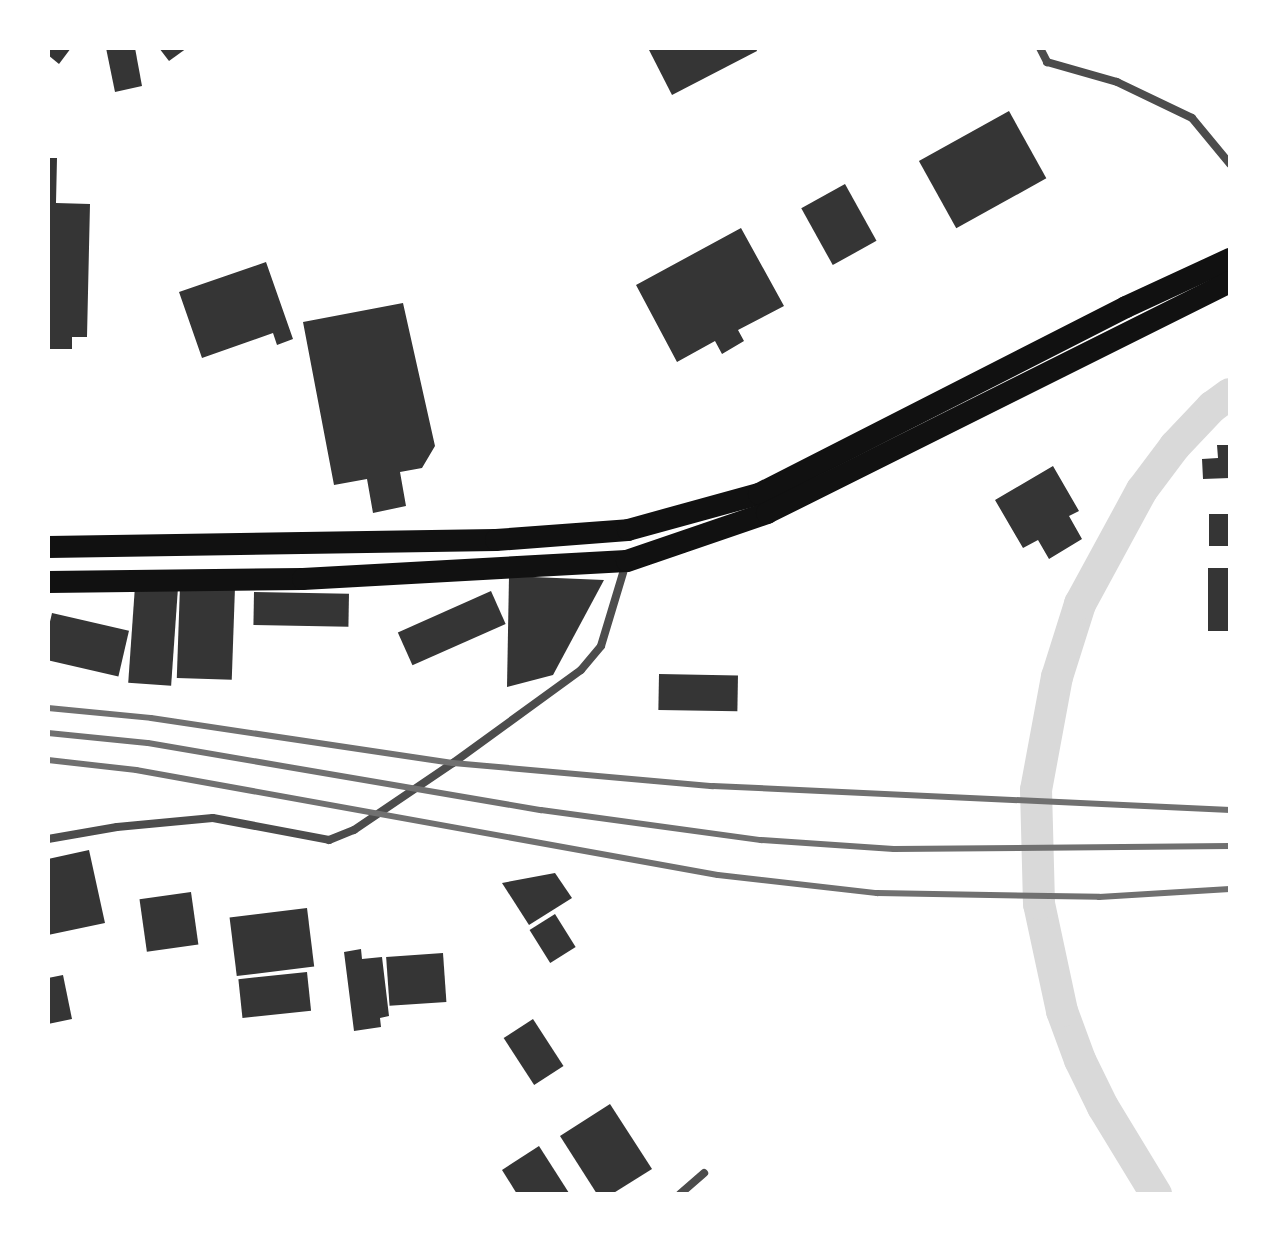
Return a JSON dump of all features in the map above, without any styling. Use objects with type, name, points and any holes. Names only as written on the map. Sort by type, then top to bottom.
[{"type":"highway","points":[[48,547],[496,540],[628,530],[759,494],[1126,307],[1230,259]]},
{"type":"highway","points":[[48,582],[303,579],[627,561],[767,513],[1230,282]]},
{"type":"street","points":[[1040,48],[1047,62],[1117,82],[1192,118],[1230,164]]},
{"type":"street","points":[[48,839],[117,827],[213,818],[329,840],[354,830],[581,670],[601,646],[627,561]]},
{"type":"street","points":[[680,1194],[704,1173]]},
{"type":"building","points":[[48,48],[71,48],[59,64],[48,55]]},
{"type":"building","points":[[106,48],[135,48],[142,86],[115,92]]},
{"type":"building","points":[[159,48],[187,48],[169,61]]},
{"type":"building","points":[[648,48],[756,48],[757,51],[672,95]]},
{"type":"building","points":[[1009,111],[1046,178],[956,228],[919,161]]},
{"type":"building","points":[[48,158],[57,158],[56,203],[90,204],[87,337],[72,337],[72,349],[48,349]]},
{"type":"building","points":[[845,184],[877,241],[833,265],[801,208]]},
{"type":"building","points":[[741,228],[784,306],[738,330],[744,341],[722,354],[715,341],[677,362],[636,285]]},
{"type":"building","points":[[266,262],[293,339],[277,345],[273,333],[202,358],[179,292]]},
{"type":"building","points":[[403,303],[435,446],[422,468],[400,472],[406,506],[373,513],[367,479],[334,485],[303,322]]},
{"type":"building","points":[[1217,445],[1230,445],[1230,478],[1203,479],[1202,459],[1218,458]]},
{"type":"building","points":[[1053,466],[1079,511],[1069,516],[1082,539],[1049,559],[1038,540],[1023,548],[995,500]]},
{"type":"building","points":[[1209,514],[1230,514],[1230,546],[1209,546]]},
{"type":"building","points":[[1208,568],[1230,568],[1230,631],[1208,631]]},
{"type":"building","points":[[509,576],[604,580],[553,675],[507,687]]},
{"type":"building","points":[[135,586],[178,589],[171,686],[128,683]]},
{"type":"building","points":[[180,586],[235,588],[232,680],[177,678]]},
{"type":"building","points":[[491,591],[506,624],[412,665],[398,632]]},
{"type":"building","points":[[254,592],[349,594],[348,627],[253,625]]},
{"type":"building","points":[[52,613],[129,631],[118,677],[48,660],[48,630]]},
{"type":"building","points":[[659,674],[738,675],[737,711],[658,710]]},
{"type":"building","points":[[89,850],[105,923],[48,935],[48,859]]},
{"type":"building","points":[[555,873],[572,898],[529,925],[502,883]]},
{"type":"building","points":[[191,892],[198,944],[147,952],[140,899]]},
{"type":"building","points":[[307,908],[314,967],[237,976],[230,918]]},
{"type":"building","points":[[555,914],[576,947],[550,963],[530,930]]},
{"type":"building","points":[[361,949],[362,959],[382,957],[389,1016],[380,1018],[381,1027],[354,1031],[344,952]]},
{"type":"building","points":[[443,953],[446,1002],[390,1006],[386,957]]},
{"type":"building","points":[[307,972],[311,1011],[242,1018],[238,979]]},
{"type":"building","points":[[63,975],[72,1019],[48,1024],[48,978]]},
{"type":"building","points":[[533,1019],[563,1066],[534,1085],[504,1038]]},
{"type":"building","points":[[610,1104],[652,1169],[612,1194],[597,1194],[560,1136]]},
{"type":"building","points":[[539,1146],[569,1193],[517,1194],[502,1170]]},
{"type":"waterway","points":[[1156,1194],[1103,1107],[1080,1060],[1062,1011],[1039,904],[1036,790],[1057,677],[1080,604],[1142,490],[1175,446],[1212,407],[1230,394]]},
{"type":"railway","points":[[48,708],[151,718],[453,763],[713,786],[1230,810]]},
{"type":"railway","points":[[48,733],[148,743],[541,810],[761,840],[894,849],[1230,846]]},
{"type":"railway","points":[[48,760],[136,770],[718,875],[877,893],[1099,897],[1230,889]]}]
